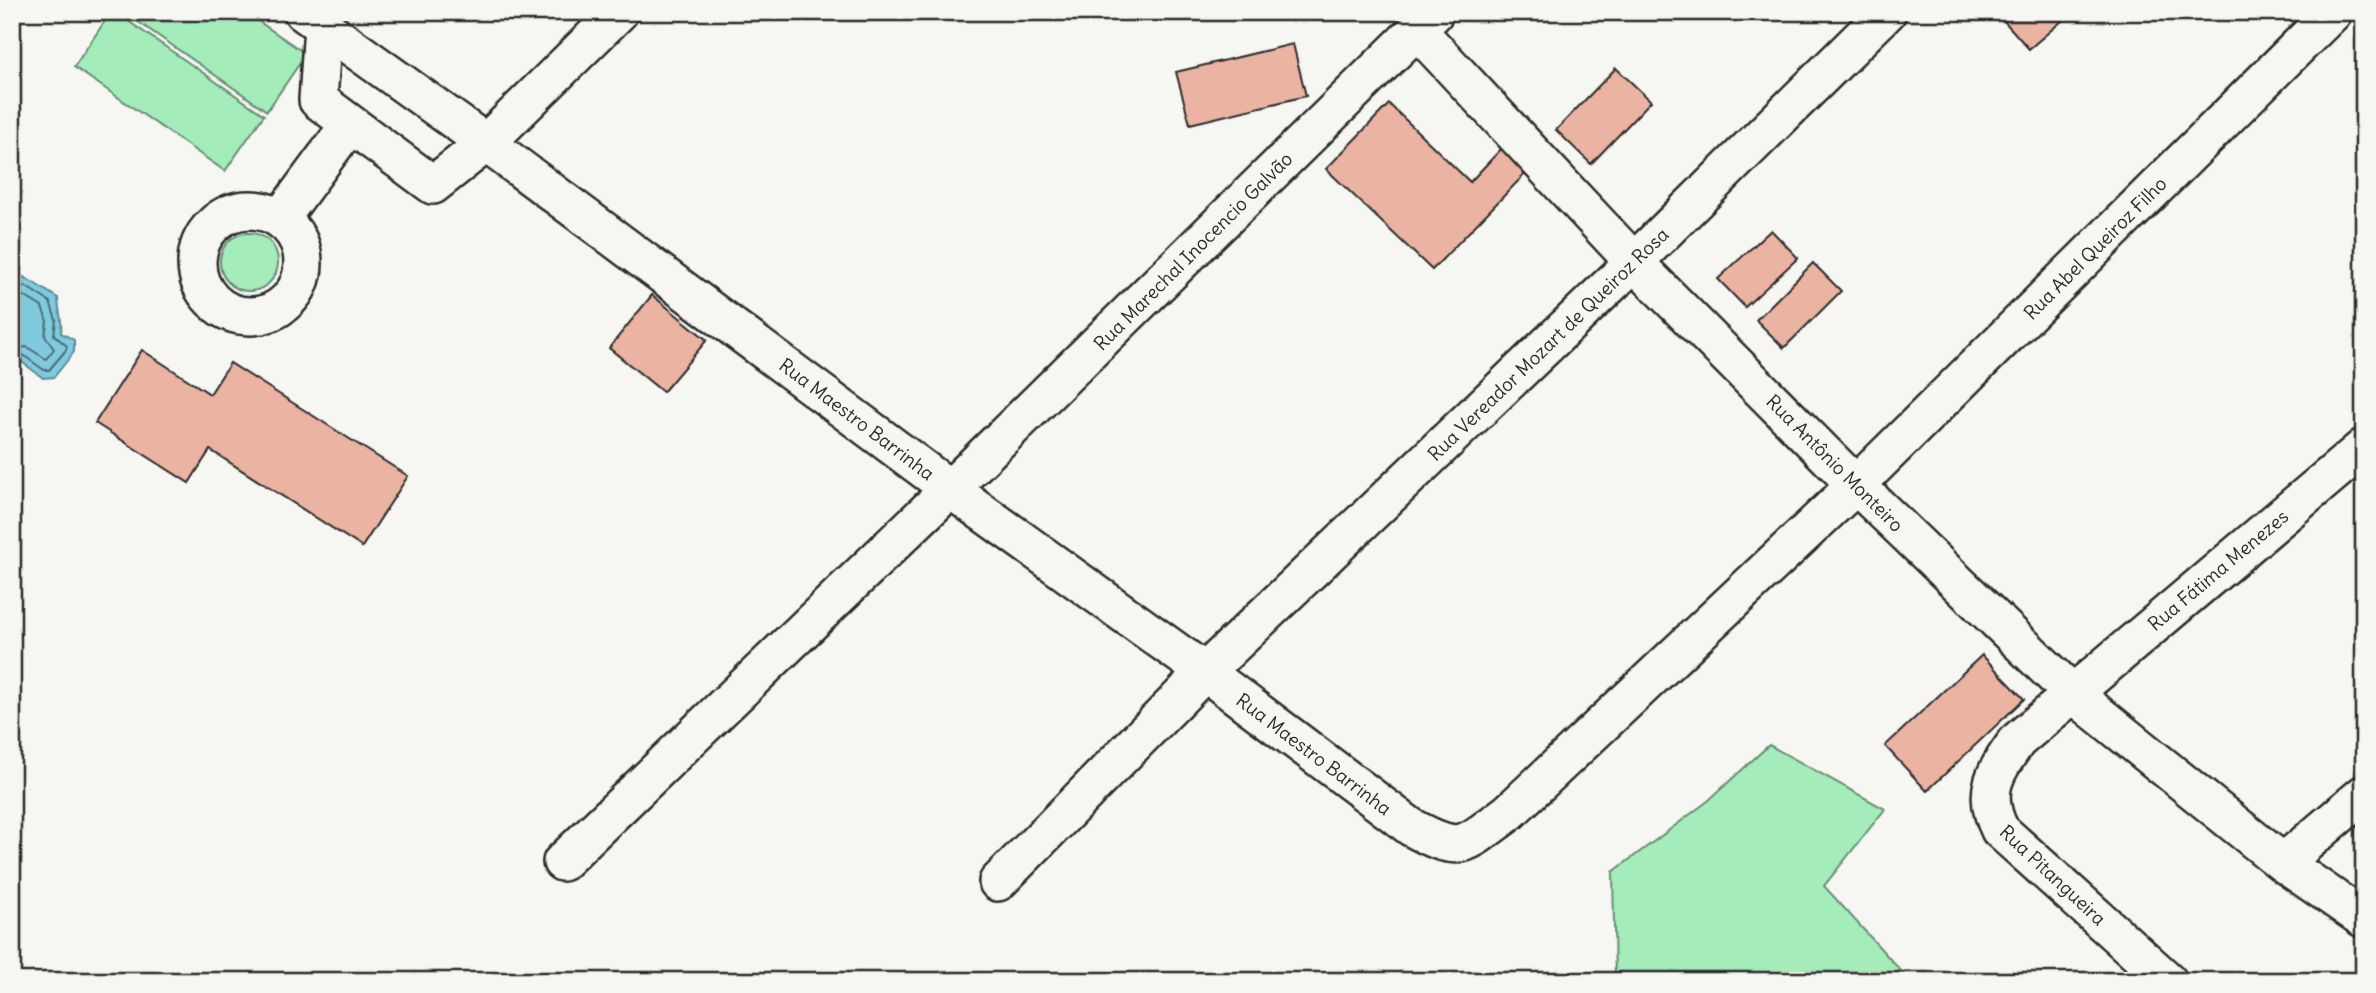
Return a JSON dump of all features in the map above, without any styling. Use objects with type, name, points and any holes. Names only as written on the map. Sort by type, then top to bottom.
[{"type":"street","points":[[313,19],[318,100],[433,185],[486,143],[619,12]]},
{"type":"street","name":"Rua Vereador Mozart de Queiroz Rosa","points":[[998,882],[1205,672],[1634,262],[1887,12]]},
{"type":"street","name":"Rua Abel Queiroz Filho","points":[[1411,827],[1439,842],[1453,845],[1469,841],[1508,813],[1856,485],[2333,12]]},
{"type":"street","name":"Rua Maestro Barrinha","points":[[313,19],[486,143],[950,489],[1205,672],[1411,827]]},
{"type":"street","name":"Rua Antônio Monteiro","points":[[1426,21],[1634,262],[1856,485],[2072,693],[2283,863],[2364,919]]},
{"type":"street","name":"Rua Marechal Inocencio Galvão","points":[[562,862],[950,489],[1426,21]]},
{"type":"street","points":[[280,219],[351,124]]},
{"type":"street","name":"Rua Fátima Menezes","points":[[2072,693],[2364,447]]},
{"type":"street","name":"Rua Pitangueira","points":[[2072,693],[2017,741],[2002,762],[1991,785],[1994,818],[2000,830],[2168,981]]},
{"type":"street","points":[[2283,863],[2364,794]]},
{"type":"green space","points":[[111,12],[115,12],[264,115],[225,171],[74,67]]},
{"type":"green space","points":[[124,12],[245,12],[306,54],[267,111]]},
{"type":"green space","points":[[243,233],[255,233],[270,241],[278,256],[278,268],[270,283],[255,291],[243,291],[228,283],[220,268],[220,256],[228,241]]},
{"type":"green space","points":[[1769,745],[1885,809],[1824,886],[1910,981],[1615,981],[1613,872],[1708,801]]},
{"type":"water","points":[[24,277],[58,298],[61,333],[74,340],[74,352],[54,377],[43,378],[22,362],[12,371],[12,287]]},
{"type":"building","points":[[1996,12],[2069,12],[2070,14],[2029,49]]},
{"type":"building","points":[[1293,44],[1306,96],[1190,124],[1176,72]]},
{"type":"building","points":[[1616,68],[1651,101],[1591,164],[1556,130]]},
{"type":"building","points":[[1389,104],[1470,182],[1502,148],[1527,172],[1432,270],[1326,169]]},
{"type":"building","points":[[1771,230],[1798,258],[1745,307],[1718,279]]},
{"type":"building","points":[[1813,263],[1841,291],[1784,348],[1756,320]]},
{"type":"building","points":[[652,295],[707,340],[663,392],[609,348]]},
{"type":"building","points":[[142,350],[210,394],[230,363],[408,476],[362,547],[210,450],[189,483],[95,423]]},
{"type":"building","points":[[1982,655],[2024,699],[1927,791],[1885,746]]}]
